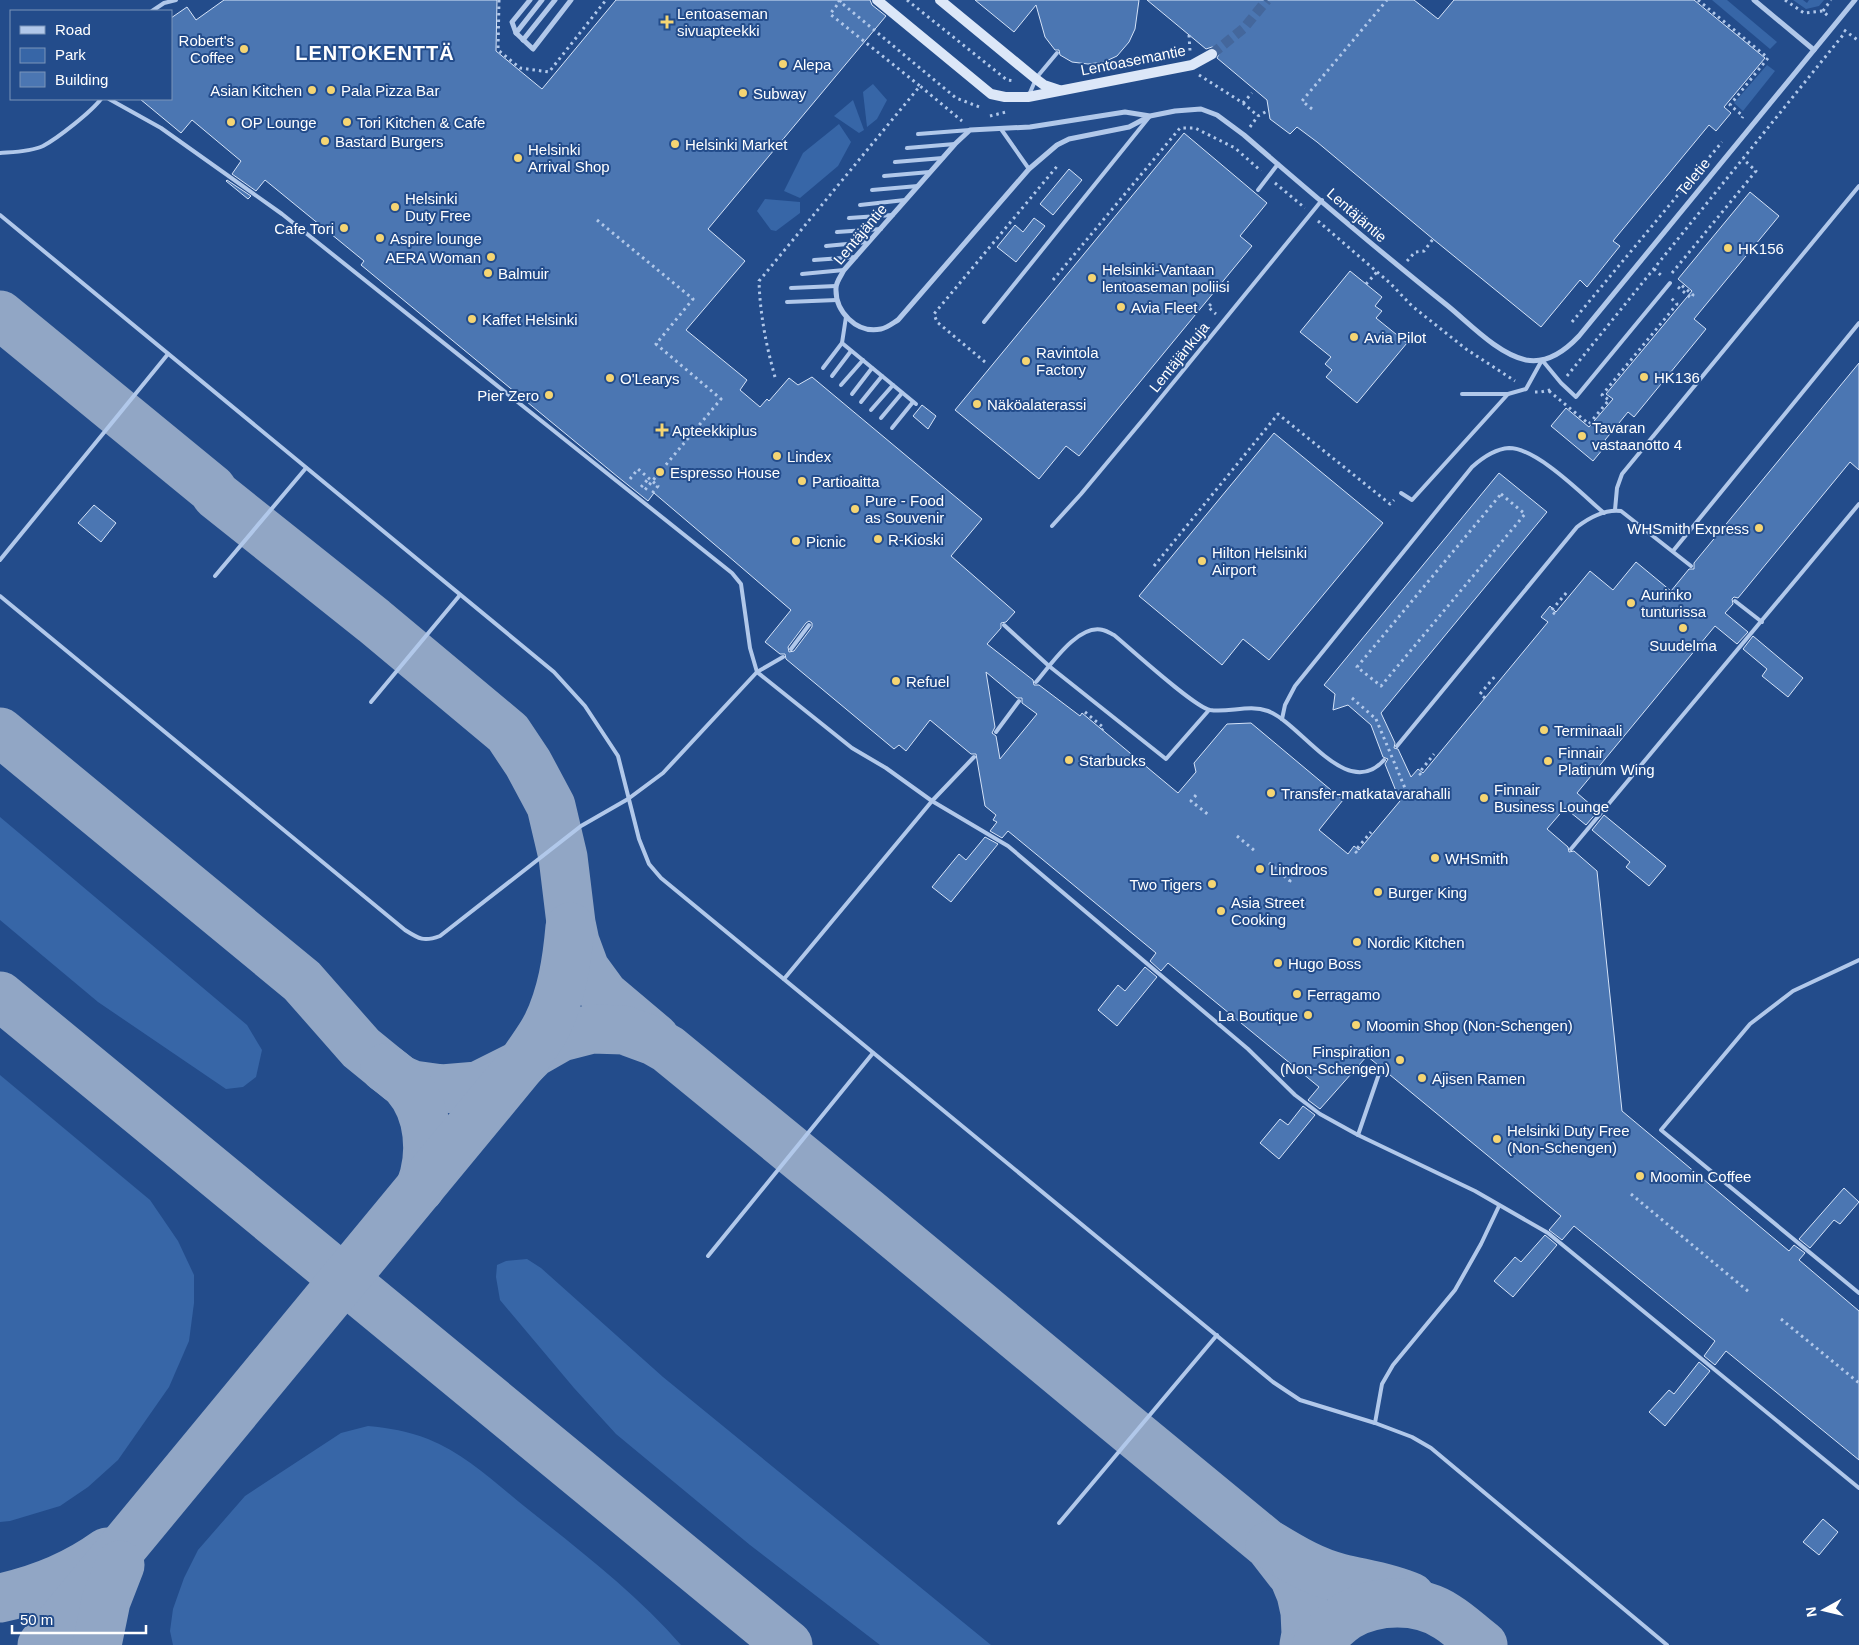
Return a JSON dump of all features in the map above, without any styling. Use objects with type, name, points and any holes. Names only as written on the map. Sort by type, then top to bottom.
[{"type":"main road","name":"Lentoasemantie","points":[[877,0],[991,94],[1004,97],[1028,97],[1192,65],[1212,54]]},
{"type":"main road","points":[[940,0],[1036,79],[1044,85],[1059,90]]},
{"type":"street","points":[[530,0],[512,22],[516,34],[532,49],[571,0]]},
{"type":"street","points":[[516,34],[542,0]]},
{"type":"street","points":[[523,40],[555,0]]},
{"type":"street","points":[[1754,0],[1814,50]]},
{"type":"street","name":"Teletie","points":[[1542,360],[1566,349],[1579,336],[1855,0]]},
{"type":"street","name":"Lentäjäntie","points":[[1150,116],[1125,112],[1030,127],[970,130],[955,144],[844,270],[836,286],[840,310],[854,324],[869,330],[882,329],[898,320],[1029,169],[1046,152],[1069,139],[1129,127],[1150,116],[1175,111],[1201,109],[1217,115],[1231,125],[1504,352],[1527,360],[1542,360]]},
{"type":"lane","points":[[154,10],[164,3],[176,0]]},
{"type":"lane","points":[[1028,97],[1036,79],[1057,53]]},
{"type":"lane","points":[[0,153],[42,146],[93,109],[99,100]]},
{"type":"lane","points":[[111,100],[160,128],[282,214],[732,573],[742,590],[750,648],[757,672],[852,748],[886,768],[932,801],[1008,846],[1248,1049],[1295,1095],[1320,1114],[1358,1135],[1475,1191],[1548,1233],[1859,1488]]},
{"type":"lane","points":[[984,322],[1150,116]]},
{"type":"lane","points":[[1001,129],[1029,169]]},
{"type":"lane","points":[[918,134],[970,130]]},
{"type":"lane","points":[[907,148],[955,144]]},
{"type":"lane","points":[[895,162],[943,158]]},
{"type":"lane","points":[[1258,190],[1278,164]]},
{"type":"lane","points":[[884,176],[930,172]]},
{"type":"lane","points":[[872,190],[918,186]]},
{"type":"lane","points":[[1615,510],[1617,488],[1622,474],[1859,186]]},
{"type":"lane","points":[[860,204],[905,200]]},
{"type":"lane","name":"Lentäjänkuja","points":[[1052,526],[1140,423],[1322,200]]},
{"type":"lane","points":[[0,215],[554,672],[584,706],[618,756],[638,839],[650,864],[661,878],[1273,1382],[1300,1400],[1375,1423],[1412,1437],[1431,1448],[1668,1645]]},
{"type":"lane","points":[[849,218],[893,215]]},
{"type":"lane","points":[[837,232],[880,228]]},
{"type":"lane","points":[[826,246],[868,242]]},
{"type":"lane","points":[[814,260],[856,257]]},
{"type":"lane","points":[[802,274],[844,270]]},
{"type":"lane","points":[[1462,394],[1508,394],[1526,389],[1542,360],[1561,383],[1576,397],[1670,282]]},
{"type":"lane","points":[[791,288],[836,286]]},
{"type":"lane","points":[[787,302],[837,300]]},
{"type":"lane","points":[[822,368],[842,343],[846,317]]},
{"type":"lane","points":[[1673,551],[1859,323]]},
{"type":"lane","points":[[842,343],[915,403],[892,428]]},
{"type":"lane","points":[[832,376],[851,351]]},
{"type":"lane","points":[[0,560],[168,354]]},
{"type":"lane","points":[[841,385],[863,360]]},
{"type":"lane","points":[[852,394],[872,368]]},
{"type":"lane","points":[[861,402],[882,376]]},
{"type":"lane","points":[[872,410],[893,385]]},
{"type":"lane","points":[[881,418],[902,393]]},
{"type":"lane","points":[[1402,493],[1412,500],[1508,394]]},
{"type":"lane","points":[[1282,719],[1285,705],[1295,686],[1472,467],[1484,457],[1509,448],[1522,450],[1537,456],[1604,512]]},
{"type":"lane","points":[[215,576],[306,468]]},
{"type":"lane","points":[[1571,849],[1859,504]]},
{"type":"lane","points":[[1397,746],[1578,527],[1590,517],[1604,512],[1621,511],[1691,566]]},
{"type":"lane","points":[[371,702],[460,595]]},
{"type":"lane","points":[[0,596],[405,930],[417,938],[429,940],[440,936],[581,826],[628,800],[663,773],[757,672],[783,658]]},
{"type":"lane","points":[[1735,601],[1762,622]]},
{"type":"lane","points":[[790,648],[809,625]]},
{"type":"lane","points":[[1004,625],[1049,666],[1166,759],[1209,710]]},
{"type":"lane","points":[[1036,682],[1076,637],[1086,631],[1102,629],[1114,635],[1187,696],[1209,710],[1251,708],[1267,710],[1282,719],[1339,766],[1352,773],[1366,773],[1377,768],[1384,760]]},
{"type":"lane","points":[[996,732],[1020,701]]},
{"type":"lane","points":[[784,979],[932,801],[974,757]]},
{"type":"lane","points":[[1859,960],[1793,991],[1750,1024],[1662,1130],[1859,1293]]},
{"type":"lane","points":[[708,1256],[873,1053]]},
{"type":"lane","points":[[1358,1135],[1381,1068]]},
{"type":"lane","points":[[1375,1423],[1382,1384],[1392,1365],[1455,1290],[1481,1244],[1499,1206]]},
{"type":"lane","points":[[1059,1524],[1217,1336]]},
{"type":"path","points":[[969,120],[962,121],[830,14],[839,0],[956,98],[982,108]]},
{"type":"path","points":[[908,0],[1007,80],[1015,80]]},
{"type":"path","points":[[1312,109],[1302,101],[1387,0]]},
{"type":"path","points":[[1698,0],[1768,58],[1730,105],[1743,116],[1737,123]]},
{"type":"path","points":[[1785,0],[1804,13]]},
{"type":"path","points":[[1823,11],[1832,0]]},
{"type":"path","points":[[1053,280],[1180,128],[1195,128],[1235,148],[1377,272],[1412,306],[1466,349],[1526,389],[1541,392],[1549,391],[1561,383],[1846,31]]},
{"type":"path","points":[[1189,35],[1190,52]]},
{"type":"path","points":[[1198,74],[1243,103],[1258,116],[1269,110]]},
{"type":"path","points":[[775,377],[762,320],[759,281],[920,86]]},
{"type":"path","points":[[1243,103],[1252,92]]},
{"type":"path","points":[[983,119],[1009,111]]},
{"type":"path","points":[[1572,322],[1725,138]]},
{"type":"path","points":[[1666,279],[1756,171],[1743,159]]},
{"type":"path","points":[[985,362],[937,322],[934,314],[1059,164]]},
{"type":"path","points":[[597,220],[693,298],[656,344],[721,399],[677,452],[650,480],[641,488],[630,479],[638,469],[650,480],[658,486],[653,492]]},
{"type":"path","points":[[1366,284],[1377,272]]},
{"type":"path","points":[[1675,286],[1691,298],[1693,295],[1678,283],[1680,281]]},
{"type":"path","points":[[1549,391],[1589,424],[1592,422],[1609,400],[1602,394],[1677,304],[1668,296],[1671,291]]},
{"type":"path","points":[[1211,304],[1208,308],[1216,314]]},
{"type":"path","points":[[1154,566],[1278,414],[1390,504]]},
{"type":"path","points":[[644,491],[650,480]]},
{"type":"path","points":[[1501,494],[1524,514],[1381,686],[1357,667],[1501,494]]},
{"type":"path","points":[[1555,614],[1551,611],[1567,592]]},
{"type":"path","points":[[1485,698],[1480,694],[1496,676]]},
{"type":"path","points":[[1352,698],[1376,719],[1407,793],[1413,799]]},
{"type":"path","points":[[1085,712],[1104,728],[1102,730]]},
{"type":"path","points":[[1421,775],[1419,773],[1434,754]]},
{"type":"path","points":[[1196,795],[1191,801],[1210,816]]},
{"type":"path","points":[[1357,853],[1355,851],[1370,832]]},
{"type":"path","points":[[1237,836],[1255,851]]},
{"type":"path","points":[[1269,863],[1290,881],[1288,883]]},
{"type":"path","points":[[1631,1194],[1749,1292]]},
{"type":"path","points":[[1781,1319],[1859,1383]]},
{"type":"green space","points":[[1712,0],[1727,0],[1777,42],[1770,49]]},
{"type":"green space","points":[[1793,0],[1803,0],[1807,3],[1809,0],[1824,0],[1819,6],[1806,9]]},
{"type":"green space","points":[[1767,65],[1775,71],[1743,111],[1734,103]]},
{"type":"green space","points":[[873,84],[887,100],[877,119],[867,127],[863,92]]},
{"type":"green space","points":[[853,100],[864,130],[859,133],[834,116]]},
{"type":"green space","points":[[839,124],[851,142],[838,166],[800,198],[784,191],[803,153]]},
{"type":"green space","points":[[765,199],[800,202],[800,213],[776,231],[771,230],[757,211]]},
{"type":"green space","points":[[0,817],[247,1025],[262,1050],[256,1077],[243,1087],[226,1089],[98,1002],[0,920]]},
{"type":"green space","points":[[0,1075],[150,1200],[178,1241],[194,1275],[194,1303],[189,1341],[169,1387],[118,1460],[88,1487],[60,1506],[10,1521],[0,1522]]},
{"type":"green space","points":[[527,1259],[541,1268],[663,1377],[991,1645],[880,1645],[750,1545],[616,1434],[574,1388],[500,1300],[496,1277],[497,1265],[506,1261]]},
{"type":"green space","points":[[368,1426],[398,1430],[421,1436],[466,1460],[606,1572],[645,1607],[681,1645],[173,1645],[170,1631],[173,1609],[184,1578],[198,1550],[245,1496],[341,1433]]},
{"type":"building","name":"Terminaali","points":[[224,0],[497,0],[496,51],[542,89],[616,0],[870,0],[872,5],[886,16],[708,229],[745,261],[686,330],[747,380],[740,390],[760,407],[767,399],[769,401],[789,378],[798,385],[812,377],[982,519],[951,556],[1015,612],[1006,622],[1001,623],[1001,628],[987,644],[1033,680],[1034,685],[1039,685],[1080,716],[1082,713],[1178,793],[1196,772],[1194,763],[1227,724],[1251,723],[1343,800],[1319,830],[1348,854],[1354,846],[1359,850],[1400,801],[1385,764],[1388,759],[1383,757],[1371,725],[1348,705],[1333,710],[1335,694],[1324,685],[1499,473],[1547,512],[1381,713],[1395,743],[1394,748],[1398,749],[1411,777],[1418,769],[1423,773],[1548,622],[1541,617],[1550,606],[1556,612],[1590,571],[1613,590],[1636,562],[1671,591],[1689,569],[1694,569],[1694,563],[1859,363],[1859,470],[1850,462],[1738,598],[1734,597],[1732,599],[1733,604],[1725,613],[1748,632],[1737,644],[1715,626],[1577,793],[1598,811],[1586,825],[1565,808],[1547,829],[1568,847],[1569,852],[1574,851],[1597,871],[1622,1111],[1789,1251],[1794,1245],[1805,1253],[1799,1260],[1859,1311],[1859,1460],[1726,1351],[1715,1365],[1704,1356],[1715,1341],[1574,1226],[1562,1240],[1549,1230],[1561,1216],[1384,1070],[1383,1065],[1378,1065],[1367,1056],[1320,1109],[1308,1100],[1319,1087],[1168,963],[1161,971],[1150,961],[1156,953],[1008,831],[1002,838],[990,831],[997,822],[993,820],[996,815],[985,806],[976,754],[971,754],[930,720],[906,751],[899,745],[894,749],[786,659],[785,654],[780,654],[765,642],[791,610],[654,493],[648,501],[618,477],[361,265],[364,261],[265,180],[256,191],[232,174],[241,161],[192,120],[181,133],[141,100],[172,100],[172,17],[187,7],[196,20]],"holes":[[[809,621],[812,623],[812,627],[794,651],[789,652],[788,647],[806,623]],[[986,672],[1017,698],[1022,698],[1022,703],[1037,714],[1000,759],[996,736],[992,733],[995,727]]]},
{"type":"building","points":[[975,0],[1139,0],[1135,29],[1129,42],[1117,56],[1104,62],[1088,64],[1072,62],[1060,55],[1059,50],[1055,50],[1045,37],[1036,5],[1014,32]]},
{"type":"building","points":[[1147,0],[1414,0],[1438,19],[1454,0],[1694,0],[1765,58],[1724,107],[1731,113],[1716,131],[1709,125],[1613,241],[1620,246],[1587,287],[1580,280],[1541,327],[1317,142],[1297,127],[1290,134],[1270,119],[1267,100],[1217,58],[1219,54],[1216,48],[1206,49]]},
{"type":"building","name":"Avia Fleet","points":[[1184,133],[1267,203],[1240,236],[1252,246],[1079,456],[1066,446],[1039,479],[955,410]]},
{"type":"building","points":[[1069,169],[1082,180],[1053,215],[1040,204]]},
{"type":"building","points":[[227,180],[251,196],[248,199]]},
{"type":"building","points":[[1750,192],[1779,216],[1694,319],[1706,329],[1634,417],[1628,412],[1605,440],[1608,443],[1593,461],[1551,426],[1566,408],[1589,427],[1613,399],[1606,394],[1692,291],[1678,279]]},
{"type":"building","points":[[1034,218],[1045,226],[1016,262],[997,247],[1015,225],[1023,232]]},
{"type":"building","name":"Avia Pilot","points":[[1350,271],[1382,297],[1375,306],[1382,311],[1376,318],[1407,343],[1357,403],[1326,377],[1332,370],[1325,364],[1331,357],[1300,332]]},
{"type":"building","points":[[922,405],[936,416],[928,429],[913,416]]},
{"type":"building","name":"Hilton Helsinki Airport","points":[[1274,433],[1383,523],[1269,660],[1243,639],[1222,665],[1139,596]]},
{"type":"building","points":[[94,505],[116,523],[101,542],[78,523]]},
{"type":"building","points":[[1753,636],[1803,678],[1788,697],[1762,676],[1767,669],[1743,649]]},
{"type":"building","points":[[1604,815],[1666,866],[1649,886],[1626,867],[1630,862],[1592,830]]},
{"type":"building","points":[[985,837],[998,844],[951,902],[932,887],[959,854],[966,860]]},
{"type":"building","points":[[1145,967],[1157,977],[1117,1026],[1098,1010],[1118,985],[1125,991]]},
{"type":"building","points":[[1303,1106],[1315,1115],[1279,1159],[1260,1143],[1280,1119],[1288,1125]]},
{"type":"building","points":[[1844,1188],[1859,1202],[1840,1224],[1834,1220],[1810,1248],[1799,1239]]},
{"type":"building","points":[[1545,1235],[1557,1245],[1513,1297],[1494,1281],[1515,1257],[1521,1262]]},
{"type":"building","points":[[1699,1362],[1710,1371],[1665,1426],[1649,1412],[1669,1390],[1674,1394]]},
{"type":"building","points":[[1823,1519],[1838,1532],[1819,1555],[1803,1542]]},
{"type":"taxiway","points":[[0,315],[212,489],[216,495],[374,621],[508,733],[528,763],[551,806],[563,857],[571,923],[575,942],[585,969],[604,995],[655,1038]]},
{"type":"taxiway","points":[[0,732],[302,981],[361,1048],[399,1079],[413,1085],[442,1089],[478,1086],[522,1064],[533,1053],[561,1037],[592,1029],[624,1030],[654,1041],[668,1049],[1269,1545],[1294,1577],[1301,1594],[1305,1612],[1306,1634],[1304,1645]]},
{"type":"taxiway","points":[[42,1645],[522,1064],[544,1030],[552,1013],[560,989],[570,927]]},
{"type":"taxiway","points":[[0,996],[788,1645]]},
{"type":"taxiway","points":[[385,1068],[406,1085],[414,1096],[424,1121],[428,1148],[427,1162],[420,1188]]},
{"type":"taxiway","points":[[1270,1545],[1313,1569],[1340,1578],[1385,1588],[1411,1597]]},
{"type":"taxiway","points":[[0,1598],[56,1581],[82,1568],[107,1552]]},
{"type":"taxiway","points":[[97,1645],[106,1601],[120,1565]]},
{"type":"taxiway","points":[[1317,1645],[1339,1622],[1358,1610],[1371,1606],[1397,1603],[1424,1606],[1436,1611],[1456,1623],[1483,1645]]},
{"type":"tunnel","points":[[1212,54],[1244,28],[1267,0]]},
{"type":"place","name":"Lentoaseman sivuapteekki","points":[[667,22]]},
{"type":"place","name":"Robert's Coffee","points":[[244,49]]},
{"type":"place","name":"Alepa","points":[[783,64]]},
{"type":"place","name":"Asian Kitchen","points":[[312,90]]},
{"type":"place","name":"Pala Pizza Bar","points":[[331,90]]},
{"type":"place","name":"Subway","points":[[743,93]]},
{"type":"place","name":"OP Lounge","points":[[231,122]]},
{"type":"place","name":"Tori Kitchen & Cafe","points":[[347,122]]},
{"type":"place","name":"Bastard Burgers","points":[[325,141]]},
{"type":"place","name":"Helsinki Market","points":[[675,144]]},
{"type":"place","name":"Helsinki Arrival Shop","points":[[518,158]]},
{"type":"place","name":"Helsinki Duty Free","points":[[395,207]]},
{"type":"place","name":"Cafe Tori","points":[[344,228]]},
{"type":"place","name":"Aspire lounge","points":[[380,238]]},
{"type":"place","name":"HK156","points":[[1728,248]]},
{"type":"place","name":"AERA Woman","points":[[491,257]]},
{"type":"place","name":"Balmuir","points":[[488,273]]},
{"type":"place","name":"Helsinki-Vantaan lentoaseman poliisi","points":[[1092,278]]},
{"type":"place","name":"Avia Fleet","points":[[1121,307]]},
{"type":"place","name":"Kaffet Helsinki","points":[[472,319]]},
{"type":"place","name":"Avia Pilot","points":[[1354,337]]},
{"type":"place","name":"Ravintola Factory","points":[[1026,361]]},
{"type":"place","name":"HK136","points":[[1644,377]]},
{"type":"place","name":"O'Learys","points":[[610,378]]},
{"type":"place","name":"Pier Zero","points":[[549,395]]},
{"type":"place","name":"Näköalaterassi","points":[[977,404]]},
{"type":"place","name":"Apteekkiplus","points":[[662,430]]},
{"type":"place","name":"Tavaran vastaanotto 4","points":[[1582,436]]},
{"type":"place","name":"Lindex","points":[[777,456]]},
{"type":"place","name":"Espresso House","points":[[660,472]]},
{"type":"place","name":"Partioaitta","points":[[802,481]]},
{"type":"place","name":"Pure - Food as Souvenir","points":[[855,509]]},
{"type":"place","name":"WHSmith Express","points":[[1759,528]]},
{"type":"place","name":"R-Kioski","points":[[878,539]]},
{"type":"place","name":"Picnic","points":[[796,541]]},
{"type":"place","name":"Hilton Helsinki Airport","points":[[1202,561]]},
{"type":"place","name":"Aurinko tunturissa","points":[[1631,603]]},
{"type":"place","name":"Suudelma","points":[[1683,628]]},
{"type":"place","name":"Refuel","points":[[896,681]]},
{"type":"place","name":"Terminaali","points":[[1544,730]]},
{"type":"place","name":"Starbucks","points":[[1069,760]]},
{"type":"place","name":"Finnair Platinum Wing","points":[[1548,761]]},
{"type":"place","name":"Transfer-matkatavarahalli","points":[[1271,793]]},
{"type":"place","name":"Finnair Business Lounge","points":[[1484,798]]},
{"type":"place","name":"WHSmith","points":[[1435,858]]},
{"type":"place","name":"Lindroos","points":[[1260,869]]},
{"type":"place","name":"Two Tigers","points":[[1212,884]]},
{"type":"place","name":"Burger King","points":[[1378,892]]},
{"type":"place","name":"Asia Street Cooking","points":[[1221,911]]},
{"type":"place","name":"Nordic Kitchen","points":[[1357,942]]},
{"type":"place","name":"Hugo Boss","points":[[1278,963]]},
{"type":"place","name":"Ferragamo","points":[[1297,994]]},
{"type":"place","name":"La Boutique","points":[[1308,1015]]},
{"type":"place","name":"Moomin Shop (Non-Schengen)","points":[[1356,1025]]},
{"type":"place","name":"Finspiration (Non-Schengen)","points":[[1400,1060]]},
{"type":"place","name":"Ajisen Ramen","points":[[1422,1078]]},
{"type":"place","name":"Helsinki Duty Free (Non-Schengen)","points":[[1497,1139]]},
{"type":"place","name":"Moomin Coffee","points":[[1640,1176]]},
{"type":"district","name":"LENTOKENTTÄ","points":[[375,53]]}]
